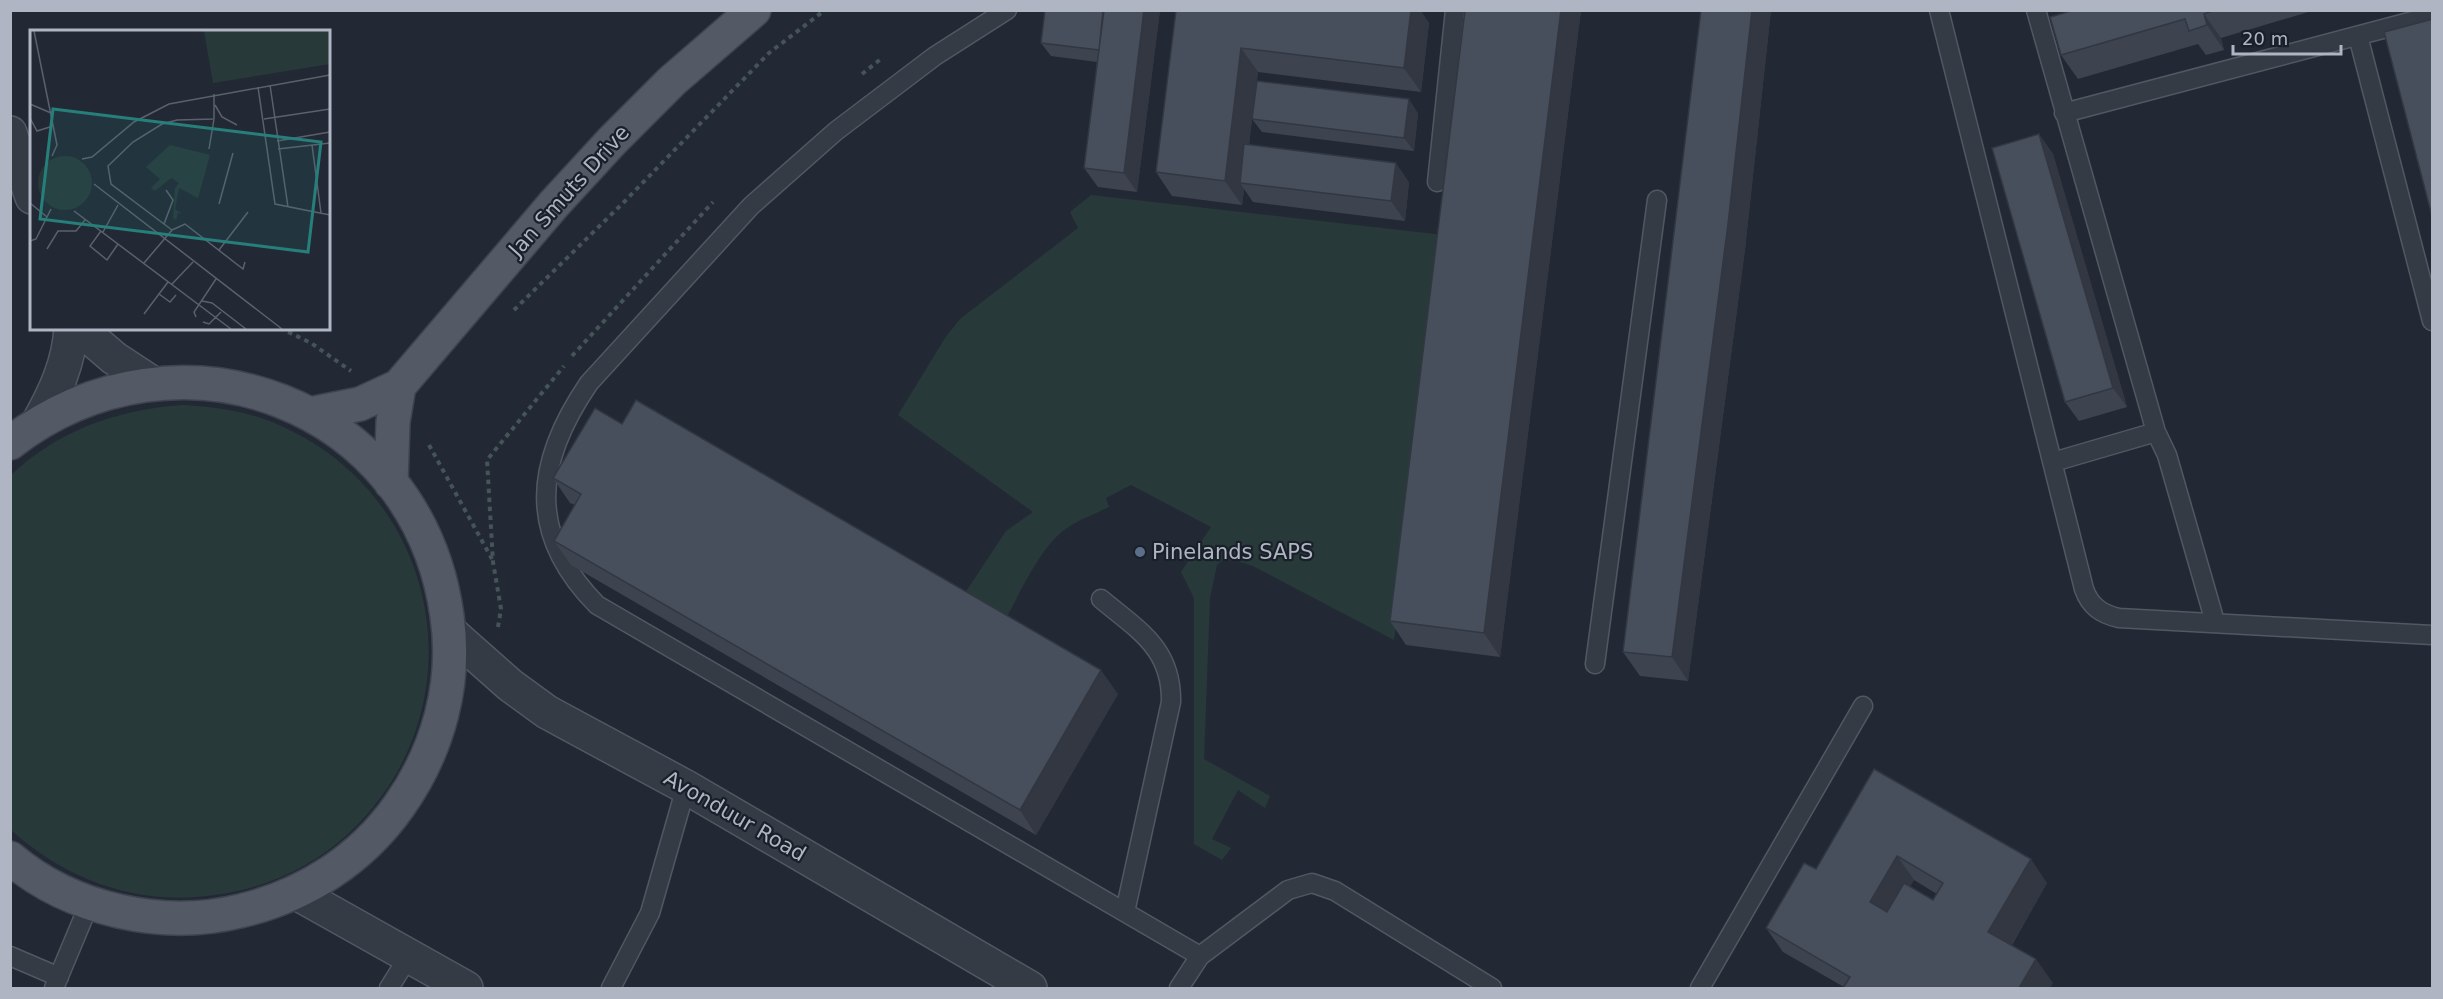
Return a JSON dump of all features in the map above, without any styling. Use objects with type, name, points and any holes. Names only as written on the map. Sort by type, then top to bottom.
[{"type":"main road","name":"Jan Smuts Drive","points":[[310,414],[360,404],[399,386],[554,204],[612,141],[672,81],[754,10]]},
{"type":"main road","points":[[10,443],[38,423],[67,407],[99,394],[152,383],[177,382],[227,386],[255,392],[310,414],[354,445],[391,483],[405,502],[428,544],[445,598],[450,664],[446,697],[434,740],[410,790],[391,818],[355,854],[322,878],[295,892],[257,907],[231,914],[197,918],[141,915],[90,902],[47,882],[10,858]]},
{"type":"main road","points":[[391,483],[393,422],[399,386]]},
{"type":"street","points":[[12,143],[30,192]]},
{"type":"street","points":[[38,423],[59,381],[68,354],[71,330]]},
{"type":"street","points":[[81,330],[114,358],[152,383]]},
{"type":"street","name":"Avonduur Road","points":[[449,631],[503,680],[547,712],[686,787],[1030,988]]},
{"type":"street","points":[[295,892],[466,988]]},
{"type":"lane","points":[[1007,10],[935,56],[836,131],[752,206],[589,383],[573,407],[552,454],[547,476],[548,522],[554,544],[565,567],[579,587],[597,605],[1200,956]]},
{"type":"lane","points":[[1437,182],[1455,10]]},
{"type":"lane","points":[[1939,10],[2084,589],[2091,603],[2108,616],[2119,618],[2433,635]]},
{"type":"lane","points":[[2036,10],[2156,432],[2167,455],[2215,622]]},
{"type":"lane","points":[[2064,113],[2433,16]]},
{"type":"lane","points":[[2043,35],[2064,29]]},
{"type":"lane","points":[[2358,36],[2433,321]]},
{"type":"lane","points":[[1595,664],[1657,200]]},
{"type":"lane","points":[[2053,462],[2156,432]]},
{"type":"lane","points":[[1101,599],[1158,649],[1169,674],[1171,688],[1171,702],[1125,912]]},
{"type":"lane","points":[[1700,988],[1863,706]]},
{"type":"lane","points":[[611,988],[650,913],[686,787]]},
{"type":"lane","points":[[1179,988],[1200,956],[1288,890],[1312,883],[1335,891],[1492,988]]},
{"type":"lane","points":[[10,956],[56,983],[90,902]]},
{"type":"lane","points":[[389,988],[409,956]]},
{"type":"path","points":[[510,314],[624,202],[769,53],[825,10]]},
{"type":"path","points":[[284,330],[311,343],[356,375]]},
{"type":"path","points":[[427,442],[494,562]]},
{"type":"shaded area","points":[[1091,195],[1453,236],[1394,640],[1253,566],[1223,560],[1217,565],[1210,598],[1204,759],[1270,796],[1265,808],[1238,790],[1212,839],[1231,848],[1222,860],[1194,844],[1194,598],[1181,572],[1211,527],[1131,485],[1106,498],[1109,507],[1077,522],[1057,536],[1040,557],[1005,620],[959,602],[1006,531],[1033,512],[898,415],[945,338],[960,319],[1078,228],[1070,212]]},
{"type":"shaded area","points":[[182,405],[232,411],[281,426],[336,459],[379,503],[409,554],[425,611],[428,670],[417,728],[390,783],[349,833],[316,859],[278,878],[238,891],[196,897],[145,895],[96,882],[51,860],[10,829],[11,475],[49,446],[90,425],[134,412]]},
{"type":"building","points":[[1045,10],[1103,10],[1099,50],[1041,43]]},
{"type":"building","points":[[1104,10],[1144,10],[1124,173],[1084,168]]},
{"type":"building","points":[[1176,10],[1411,10],[1404,68],[1241,48],[1225,181],[1156,172]]},
{"type":"building","points":[[1465,10],[1561,10],[1484,633],[1390,621]]},
{"type":"building","points":[[1701,10],[1752,10],[1728,224],[1672,657],[1623,652]]},
{"type":"building","points":[[2074,10],[2215,10],[2204,14],[2207,25],[2189,31],[2185,19],[2061,55],[2050,17]]},
{"type":"building","points":[[2433,19],[2433,220],[2384,32]]},
{"type":"building","points":[[1257,81],[1409,99],[1404,138],[1252,119]]},
{"type":"building","points":[[2039,134],[2113,388],[2065,402],[1992,148]]},
{"type":"building","points":[[1244,144],[1396,163],[1391,201],[1240,183]]},
{"type":"building","points":[[636,400],[1101,670],[1020,810],[554,541],[581,494],[553,478],[595,408],[622,424]]},
{"type":"building","points":[[1874,769],[2031,859],[1988,932],[2036,959],[2019,988],[1843,988],[1850,977],[1766,928],[1804,863],[1816,869]],"holes":[[[1897,856],[1943,883],[1933,900],[1904,883],[1887,912],[1870,902]]]},
{"type":"place","name":"Pinelands SAPS","points":[[1140,552]]}]
